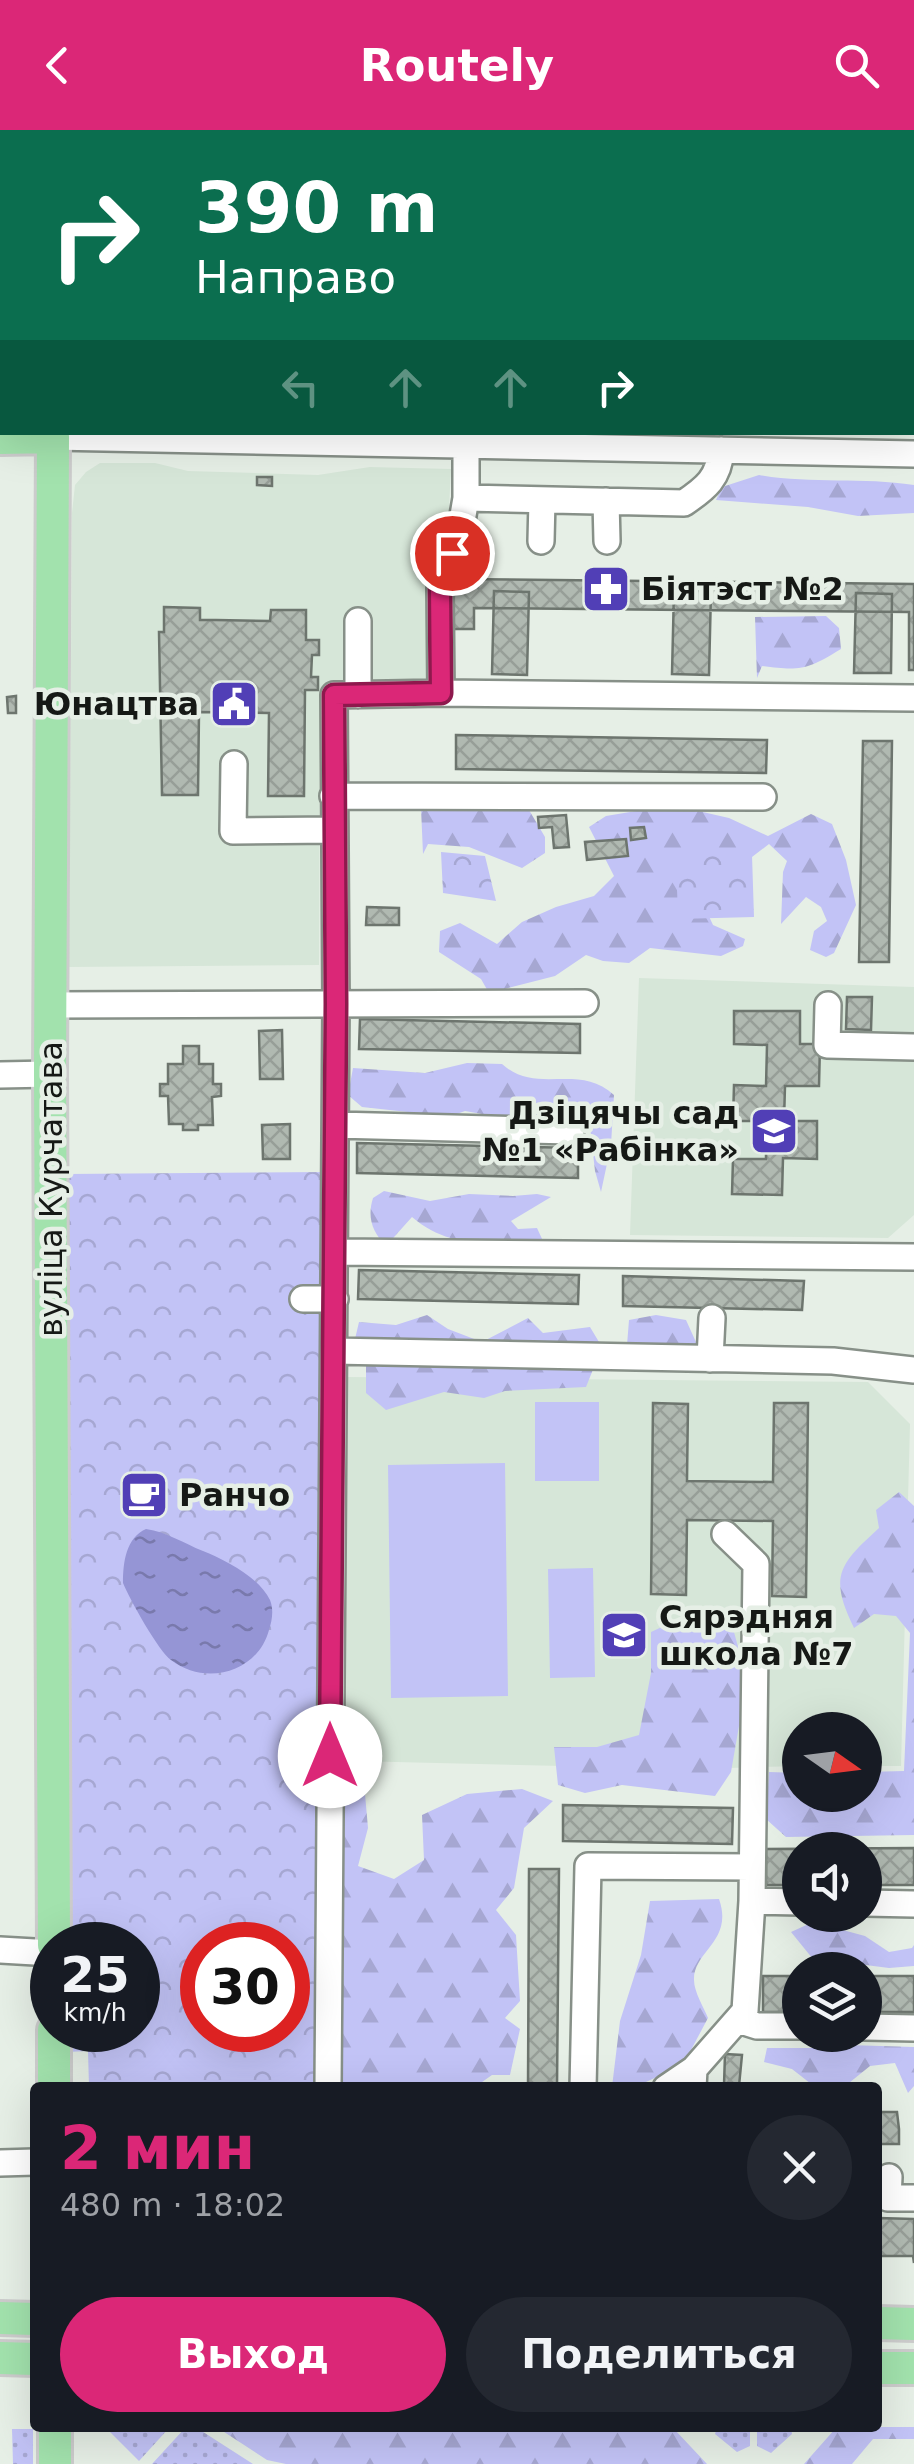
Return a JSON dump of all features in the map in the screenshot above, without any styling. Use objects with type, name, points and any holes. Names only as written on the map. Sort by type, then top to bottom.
[{"type":"main road","points":[[0,438],[54,435]]},
{"type":"main road","name":"вуліца Курчатава","points":[[54,435],[50,1074],[54,1922]]},
{"type":"main road","points":[[54,2052],[54,2082]]},
{"type":"main road","points":[[0,2318],[30,2318]]},
{"type":"main road","points":[[882,2324],[914,2324]]},
{"type":"main road","points":[[0,2358],[30,2359]]},
{"type":"main road","points":[[882,2368],[914,2368]]},
{"type":"main road","points":[[55,2432],[55,2464]]},
{"type":"street","points":[[54,435],[364,438],[466,445],[914,454]]},
{"type":"street","points":[[441,693],[440,589],[458,540],[466,498],[466,445]]},
{"type":"street","points":[[466,498],[684,503],[709,486],[720,470],[721,450]]},
{"type":"street","points":[[542,500],[542,540]]},
{"type":"street","points":[[606,501],[606,542]]},
{"type":"street","points":[[358,621],[358,694]]},
{"type":"street","points":[[328,2082],[336,1125],[334,695],[914,698]]},
{"type":"street","points":[[234,764],[233,831],[334,830]]},
{"type":"street","points":[[334,796],[763,797]]},
{"type":"street","points":[[51,1005],[584,1003]]},
{"type":"street","points":[[828,1005],[827,1045],[914,1046]]},
{"type":"street","points":[[0,1074],[50,1074]]},
{"type":"street","points":[[336,1125],[570,1131]]},
{"type":"street","points":[[335,1252],[914,1257]]},
{"type":"street","points":[[304,1299],[334,1299]]},
{"type":"street","points":[[710,1360],[712,1318]]},
{"type":"street","points":[[334,1351],[834,1361],[914,1370]]},
{"type":"street","points":[[694,2078],[745,2011],[752,1901],[756,1564],[725,1534]]},
{"type":"street","points":[[583,2082],[588,1866],[752,1867]]},
{"type":"street","points":[[752,1901],[782,1902]]},
{"type":"street","points":[[882,1904],[914,1904]]},
{"type":"street","points":[[0,1950],[30,1952]]},
{"type":"street","points":[[738,2020],[757,2026],[782,2026]]},
{"type":"street","points":[[882,2027],[914,2028]]},
{"type":"street","points":[[0,2163],[30,2162]]},
{"type":"street","points":[[889,2176],[888,2198],[914,2198]]},
{"type":"shaded area","points":[[100,463],[155,463],[188,471],[318,475],[370,467],[451,469],[432,688],[320,692],[319,965],[69,967],[72,513],[75,485]]},
{"type":"shaded area","name":"Дзіцячы сад №1 «Рабінка»","points":[[639,978],[914,987],[914,1215],[888,1238],[630,1235]]},
{"type":"shaded area","name":"Сярэдняя школа №7","points":[[348,1377],[868,1382],[910,1424],[901,1766],[882,1766],[882,1712],[782,1712],[782,1766],[692,1769],[354,1761],[341,1744]]},
{"type":"green space","points":[[759,475],[914,485],[914,513],[858,516],[808,507],[716,500],[722,487]]},
{"type":"green space","points":[[826,616],[839,628],[841,649],[803,667],[762,666],[757,678],[755,617]]},
{"type":"green space","points":[[672,805],[729,818],[768,836],[811,814],[832,824],[846,860],[856,905],[834,953],[826,957],[810,950],[814,931],[827,921],[821,907],[806,897],[781,924],[787,861],[769,844],[700,897],[713,925],[745,939],[743,946],[721,956],[650,948],[629,963],[586,955],[555,976],[489,993],[481,979],[439,952],[440,931],[460,923],[497,944],[522,922],[594,896],[614,876],[589,827],[606,816]]},
{"type":"green space","points":[[421,808],[529,810],[545,837],[545,853],[522,868],[469,847],[428,844],[423,854]]},
{"type":"green space","points":[[441,852],[485,856],[496,901],[443,893]]},
{"type":"green space","points":[[752,855],[754,917],[678,919],[676,857]]},
{"type":"green space","points":[[467,1063],[502,1064],[529,1078],[586,1081],[614,1095],[611,1145],[601,1192],[589,1118],[499,1117],[465,1111],[437,1121],[417,1113],[362,1107],[348,1095],[353,1068],[425,1073]]},
{"type":"green space","points":[[328,1172],[320,2082],[89,2082],[88,2052],[160,2052],[160,1922],[67,1922],[65,1174]]},
{"type":"green space","points":[[384,1191],[430,1201],[469,1194],[551,1197],[511,1221],[518,1229],[537,1228],[543,1241],[458,1240],[427,1228],[412,1217],[386,1246],[374,1230],[371,1218],[373,1198]]},
{"type":"green space","points":[[427,1315],[448,1329],[482,1342],[528,1318],[543,1333],[590,1327],[602,1347],[586,1387],[505,1391],[484,1398],[444,1392],[386,1410],[366,1393],[366,1366],[355,1339],[359,1322],[396,1325]]},
{"type":"green space","points":[[656,1315],[686,1320],[700,1351],[627,1345],[629,1320]]},
{"type":"green space","points":[[535,1402],[599,1402],[599,1481],[535,1481]]},
{"type":"green space","points":[[505,1463],[508,1696],[391,1698],[388,1465]]},
{"type":"green space","points":[[899,1492],[914,1506],[914,1835],[782,1833],[766,1819],[769,1772],[782,1772],[782,1812],[882,1812],[882,1772],[904,1771],[910,1633],[896,1616],[874,1614],[854,1628],[841,1595],[840,1583],[847,1561],[879,1528],[876,1510]]},
{"type":"green space","points":[[593,1568],[595,1677],[550,1678],[548,1569]]},
{"type":"green space","points":[[679,1619],[731,1621],[747,1680],[731,1772],[715,1796],[622,1785],[585,1793],[558,1785],[554,1747],[597,1747],[639,1735],[651,1673],[651,1632]]},
{"type":"green space","points":[[522,1789],[553,1801],[524,1828],[514,1888],[496,1910],[516,1935],[520,2001],[505,2018],[520,2029],[510,2075],[492,2075],[482,2082],[333,2082],[342,1794],[365,1794],[368,1828],[358,1866],[394,1879],[424,1860],[422,1815],[467,1794]]},
{"type":"green space","points":[[719,1899],[721,1925],[695,1970],[694,1980],[708,2018],[683,2065],[646,2082],[613,2082],[620,2021],[641,1955],[650,1901]]},
{"type":"green space","points":[[791,1932],[850,1932],[865,1936],[889,1952],[914,1945],[914,1966],[882,1967],[882,1952],[807,1952]]},
{"type":"green space","points":[[882,2046],[914,2047],[914,2086],[908,2093],[895,2063],[870,2066],[850,2082],[809,2082],[792,2069],[764,2062],[767,2048],[782,2048],[782,2052],[882,2052]]},
{"type":"green space","points":[[882,2427],[914,2427],[914,2439],[873,2439],[852,2464],[804,2464],[832,2432],[882,2432]]},
{"type":"green space","points":[[12,2429],[30,2429],[33,2464],[13,2464]]},
{"type":"green space","points":[[110,2432],[165,2432],[139,2461]]},
{"type":"green space","points":[[181,2432],[203,2432],[253,2464],[152,2464]]},
{"type":"green space","points":[[224,2432],[677,2432],[707,2464],[286,2464],[267,2460]]},
{"type":"green space","points":[[750,2432],[750,2446],[737,2452],[715,2434]]},
{"type":"green space","points":[[757,2432],[792,2432],[771,2453],[757,2446]]},
{"type":"water","points":[[146,1529],[221,1559],[241,1570],[265,1592],[272,1619],[254,1656],[229,1671],[200,1673],[166,1655],[123,1583],[130,1545]]},
{"type":"building","points":[[257,477],[272,477],[272,486],[257,485]]},
{"type":"building","points":[[453,579],[914,584],[914,670],[909,670],[909,612],[474,608],[474,629],[452,629]]},
{"type":"building","points":[[674,590],[711,591],[709,675],[672,674]]},
{"type":"building","points":[[494,591],[529,592],[527,675],[492,674]]},
{"type":"building","points":[[856,593],[892,594],[891,673],[854,673]]},
{"type":"building","name":"Юнацтва","points":[[164,607],[200,608],[200,620],[270,621],[271,610],[306,610],[306,640],[319,640],[319,655],[312,655],[311,677],[318,677],[318,690],[305,690],[304,796],[268,796],[269,713],[199,712],[198,795],[162,795],[159,632],[164,632]]},
{"type":"building","points":[[16,696],[16,713],[8,713],[7,697]]},
{"type":"building","points":[[456,735],[767,740],[766,773],[456,769]]},
{"type":"building","points":[[863,741],[892,741],[889,962],[859,962]]},
{"type":"building","points":[[566,815],[569,847],[554,848],[552,827],[539,828],[538,817]]},
{"type":"building","points":[[644,827],[646,838],[631,840],[630,828]]},
{"type":"building","points":[[626,839],[628,856],[587,860],[585,842]]},
{"type":"building","points":[[367,907],[399,908],[399,925],[366,925]]},
{"type":"building","points":[[847,997],[872,997],[871,1030],[846,1029]]},
{"type":"building","points":[[734,1011],[800,1011],[800,1044],[820,1044],[819,1086],[785,1086],[784,1121],[817,1121],[817,1159],[783,1158],[782,1195],[732,1194],[733,1159],[766,1159],[766,1121],[733,1121],[734,1085],[766,1086],[767,1045],[734,1044]]},
{"type":"building","points":[[360,1019],[580,1024],[580,1053],[359,1049]]},
{"type":"building","points":[[282,1030],[283,1079],[260,1079],[259,1031]]},
{"type":"building","points":[[183,1046],[199,1046],[199,1064],[213,1064],[213,1084],[221,1084],[221,1096],[212,1097],[213,1125],[198,1125],[198,1130],[183,1130],[183,1124],[169,1124],[168,1096],[160,1096],[160,1084],[168,1084],[168,1064],[183,1064]]},
{"type":"building","points":[[290,1124],[290,1159],[263,1159],[262,1125]]},
{"type":"building","points":[[357,1143],[578,1148],[578,1178],[357,1173]]},
{"type":"building","points":[[359,1270],[579,1275],[578,1304],[358,1299]]},
{"type":"building","points":[[623,1276],[804,1281],[802,1310],[623,1306]]},
{"type":"building","points":[[653,1403],[688,1404],[687,1481],[773,1482],[774,1403],[808,1403],[806,1597],[772,1596],[773,1521],[687,1520],[686,1595],[651,1594]]},
{"type":"building","points":[[151,1488],[154,1504],[127,1509],[123,1493]]},
{"type":"building","points":[[563,1805],[733,1808],[732,1844],[563,1841]]},
{"type":"building","points":[[882,1848],[914,1848],[914,1885],[882,1885]]},
{"type":"building","points":[[766,1849],[782,1849],[782,1885],[766,1885]]},
{"type":"building","points":[[529,1869],[559,1869],[557,2082],[528,2082]]},
{"type":"building","points":[[763,1976],[782,1976],[782,2012],[763,2012]]},
{"type":"building","points":[[882,1976],[914,1976],[914,2012],[882,2012]]},
{"type":"building","points":[[725,2054],[742,2055],[739,2082],[724,2082]]},
{"type":"building","points":[[882,2112],[897,2112],[899,2144],[882,2144]]},
{"type":"building","points":[[882,2218],[914,2219],[914,2263],[913,2256],[882,2256]]},
{"type":"place","name":"Біятэст №2","points":[[606,589]]},
{"type":"place","name":"Юнацтва","points":[[234,704]]},
{"type":"place","name":"Дзіцячы сад №1 «Рабінка»","points":[[774,1131]]},
{"type":"place","name":"Ранчо","points":[[144,1495]]},
{"type":"place","name":"Сярэдняя школа №7","points":[[624,1635]]},
{"type":"route","points":[[330,1756],[336,1004],[334,695],[441,693],[440,589],[452,553]]}]
